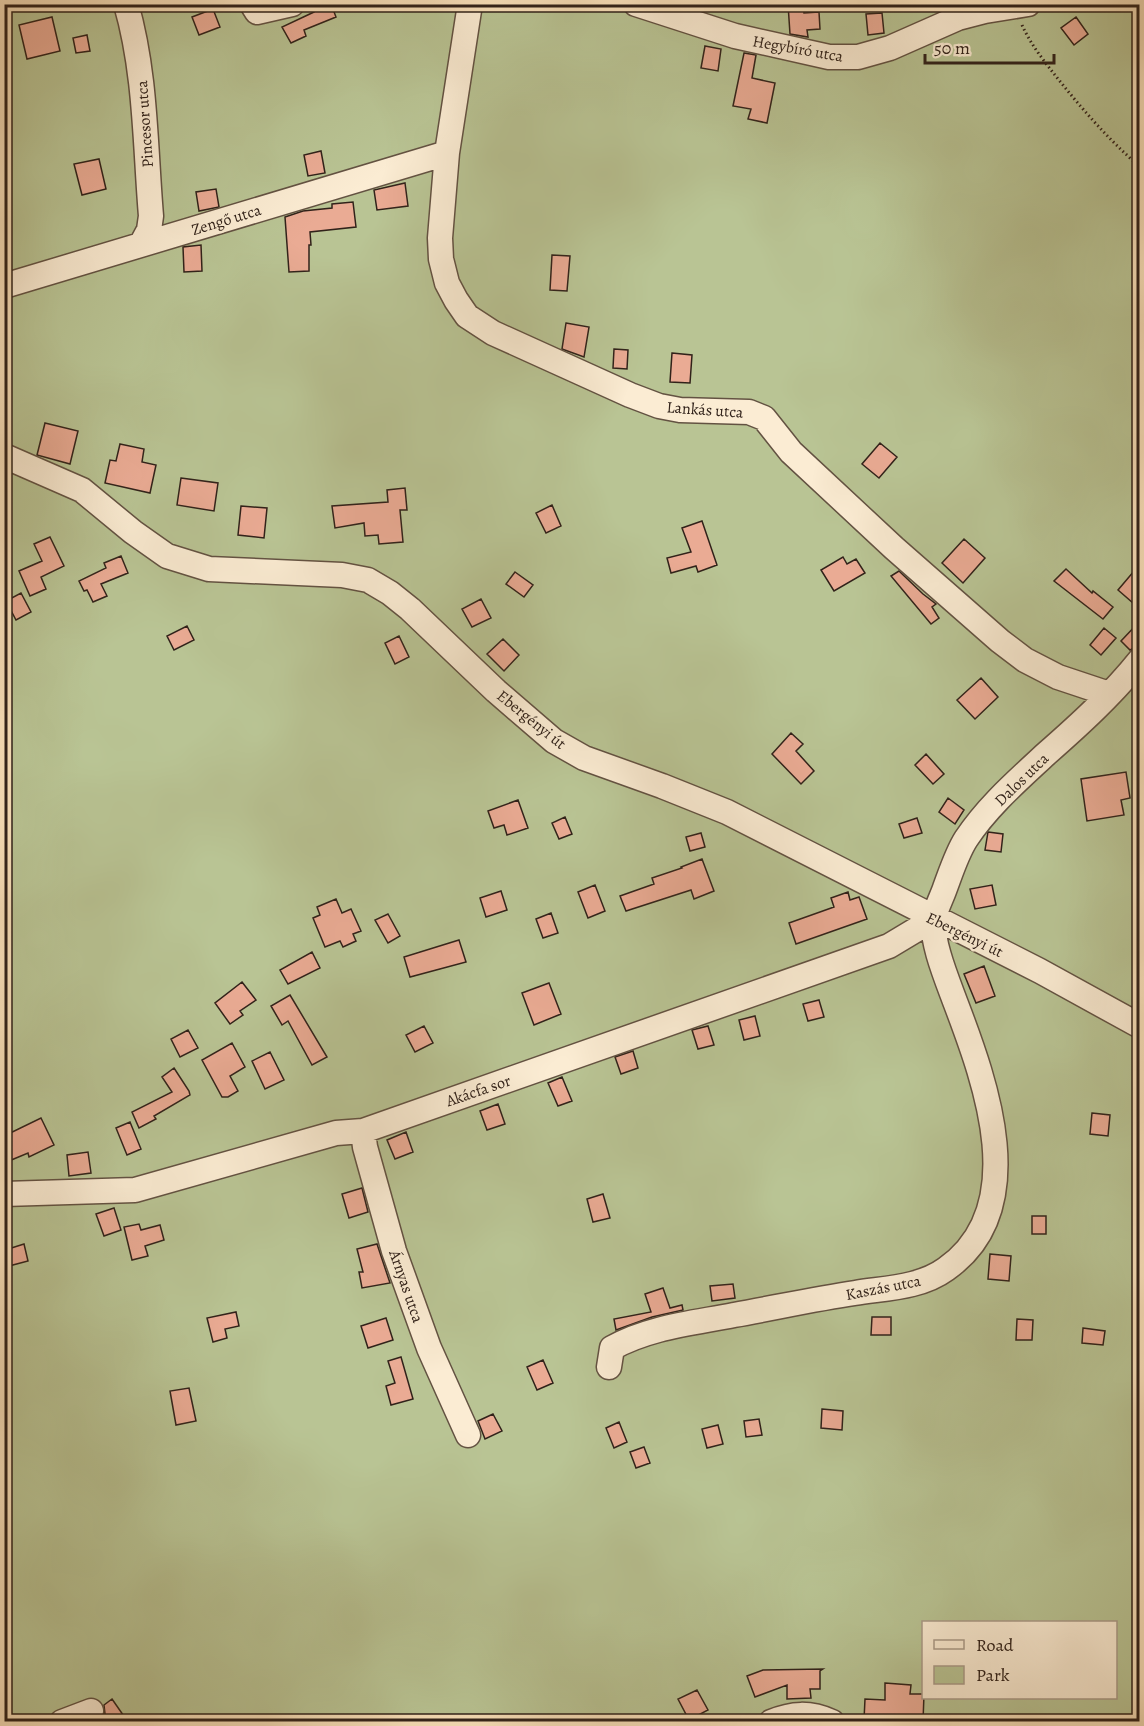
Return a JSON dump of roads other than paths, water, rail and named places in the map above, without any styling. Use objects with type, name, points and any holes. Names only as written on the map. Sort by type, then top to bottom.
[{"type":"street","name":"Pincesor utca","points":[[126,4],[137,49],[144,96],[151,216],[149,230],[142,243]]},
{"type":"street","points":[[252,4],[257,12],[292,4]]},
{"type":"street","name":"Lankás utca","points":[[470,4],[447,153],[440,238],[441,259],[447,283],[467,316],[493,333],[659,406],[690,411],[749,412],[764,418],[791,452],[894,548],[1000,641],[1025,660],[1058,677],[1109,694]]},
{"type":"street","name":"Hegybíró utca","points":[[636,4],[735,36],[829,57],[858,57],[890,48],[958,18],[1021,6]]},
{"type":"street","name":"Zengő utca","points":[[4,286],[447,153]]},
{"type":"street","name":"Ebergényi út","points":[[4,456],[82,490],[133,532],[167,556],[209,569],[342,575],[368,580],[390,593],[410,609],[496,691],[554,741],[584,758],[727,812],[1040,971],[1140,1026]]},
{"type":"street","name":"Dalos utca","points":[[934,919],[965,840],[998,797],[1072,732],[1140,660]]},
{"type":"street","name":"Akácfa sor","points":[[4,1194],[135,1190],[336,1133],[363,1131],[889,946],[934,919]]},
{"type":"street","name":"Kaszás utca","points":[[609,1367],[612,1348],[633,1336],[830,1297],[905,1286],[927,1279],[944,1271],[964,1255],[980,1233],[990,1208],[996,1173],[994,1135],[987,1095],[977,1059],[937,947],[934,919]]},
{"type":"street","name":"Árnyas utca","points":[[363,1131],[364,1147],[394,1251],[429,1348],[468,1435]]},
{"type":"street","points":[[62,1722],[91,1711]]},
{"type":"street","points":[[771,1722],[787,1715],[809,1714],[832,1722]]}]
